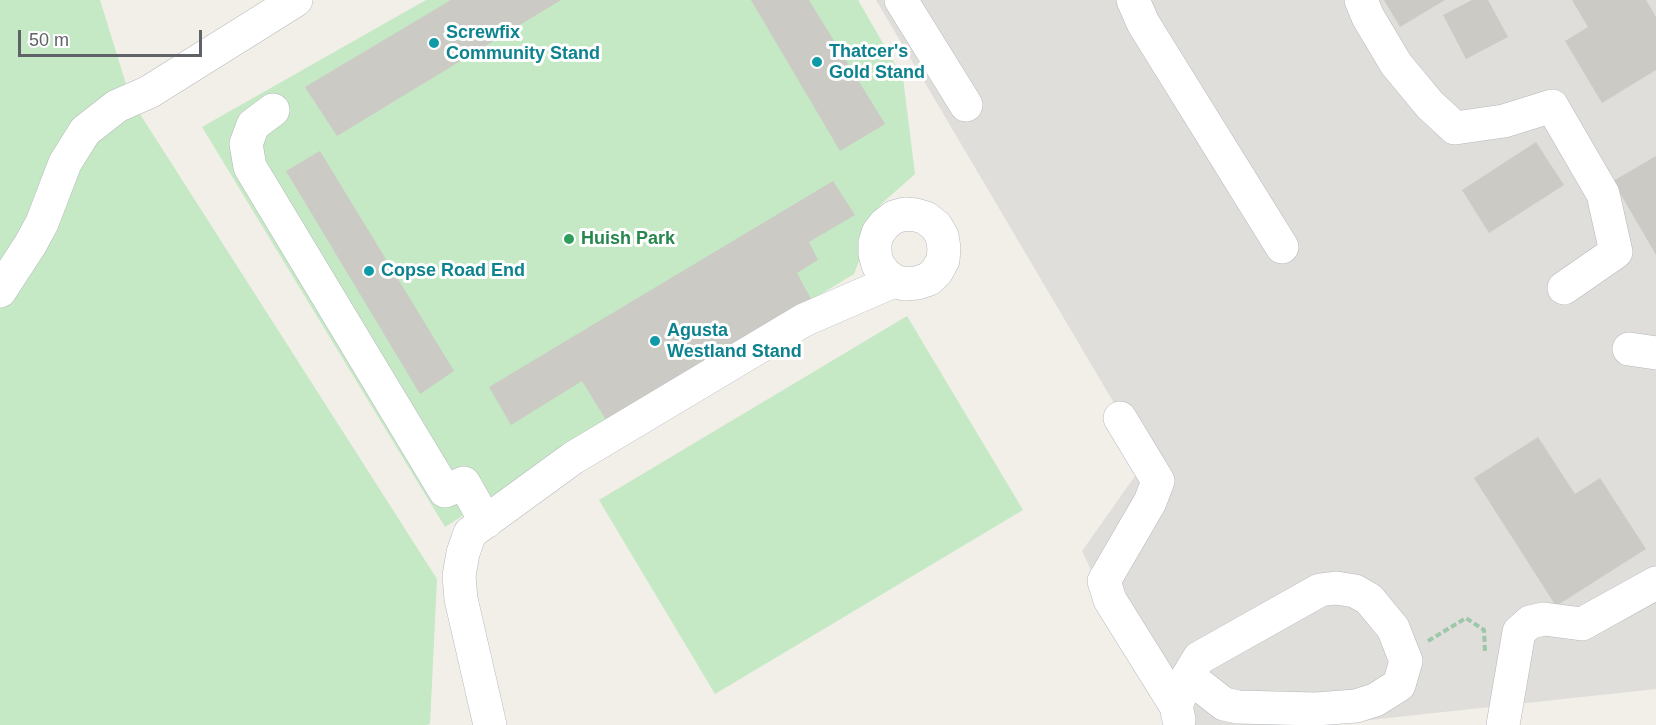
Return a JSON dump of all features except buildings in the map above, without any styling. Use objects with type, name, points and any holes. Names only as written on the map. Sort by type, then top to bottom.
[{"type":"street","points":[[0,291],[42,223],[65,163],[85,131],[117,106],[149,92],[296,0]]},
{"type":"street","points":[[901,0],[966,105]]},
{"type":"street","points":[[1361,0],[1368,17],[1396,64],[1431,105],[1455,128],[1504,121],[1552,106],[1603,194],[1616,252],[1564,288]]},
{"type":"street","points":[[1135,3],[1143,23],[1282,247]]},
{"type":"street","points":[[273,110],[253,125],[246,144],[250,167],[445,491],[464,483],[486,522]]},
{"type":"street","points":[[490,725],[461,599],[459,576],[463,553],[470,534],[573,458],[804,320],[894,281]]},
{"type":"street","points":[[1120,418],[1158,481],[1150,502],[1104,580],[1110,600],[1178,715]]},
{"type":"street","points":[[1503,725],[1519,632],[1524,627],[1530,622],[1544,619],[1582,624],[1656,583]]},
{"type":"street","points":[[1178,715],[1188,676],[1199,658],[1320,590],[1336,588],[1355,591],[1369,598],[1393,628],[1406,661],[1399,685],[1375,700],[1356,706],[1316,709],[1224,704],[1188,676]]},
{"type":"path","points":[[1404,656],[1466,618],[1484,630],[1485,654]]},
{"type":"shaded area","points":[[876,0],[1656,0],[1656,689],[1324,725],[1166,725],[1082,551],[1147,459]]},
{"type":"green space","points":[[0,0],[100,0],[131,100],[437,579],[430,724],[0,725]]},
{"type":"green space","name":"Huish Park","points":[[426,0],[858,0],[903,78],[915,174],[880,205],[854,274],[608,423],[445,527],[202,127]]},
{"type":"green space","points":[[907,316],[1023,510],[715,694],[599,500]]},
{"type":"place","name":"Screwfix Community Stand","points":[[434,43]]},
{"type":"place","name":"Thatcer's Gold Stand","points":[[817,62]]},
{"type":"place","name":"Huish Park","points":[[569,239]]},
{"type":"place","name":"Copse Road End","points":[[369,271]]},
{"type":"place","name":"Agusta Westland Stand","points":[[655,341]]}]
